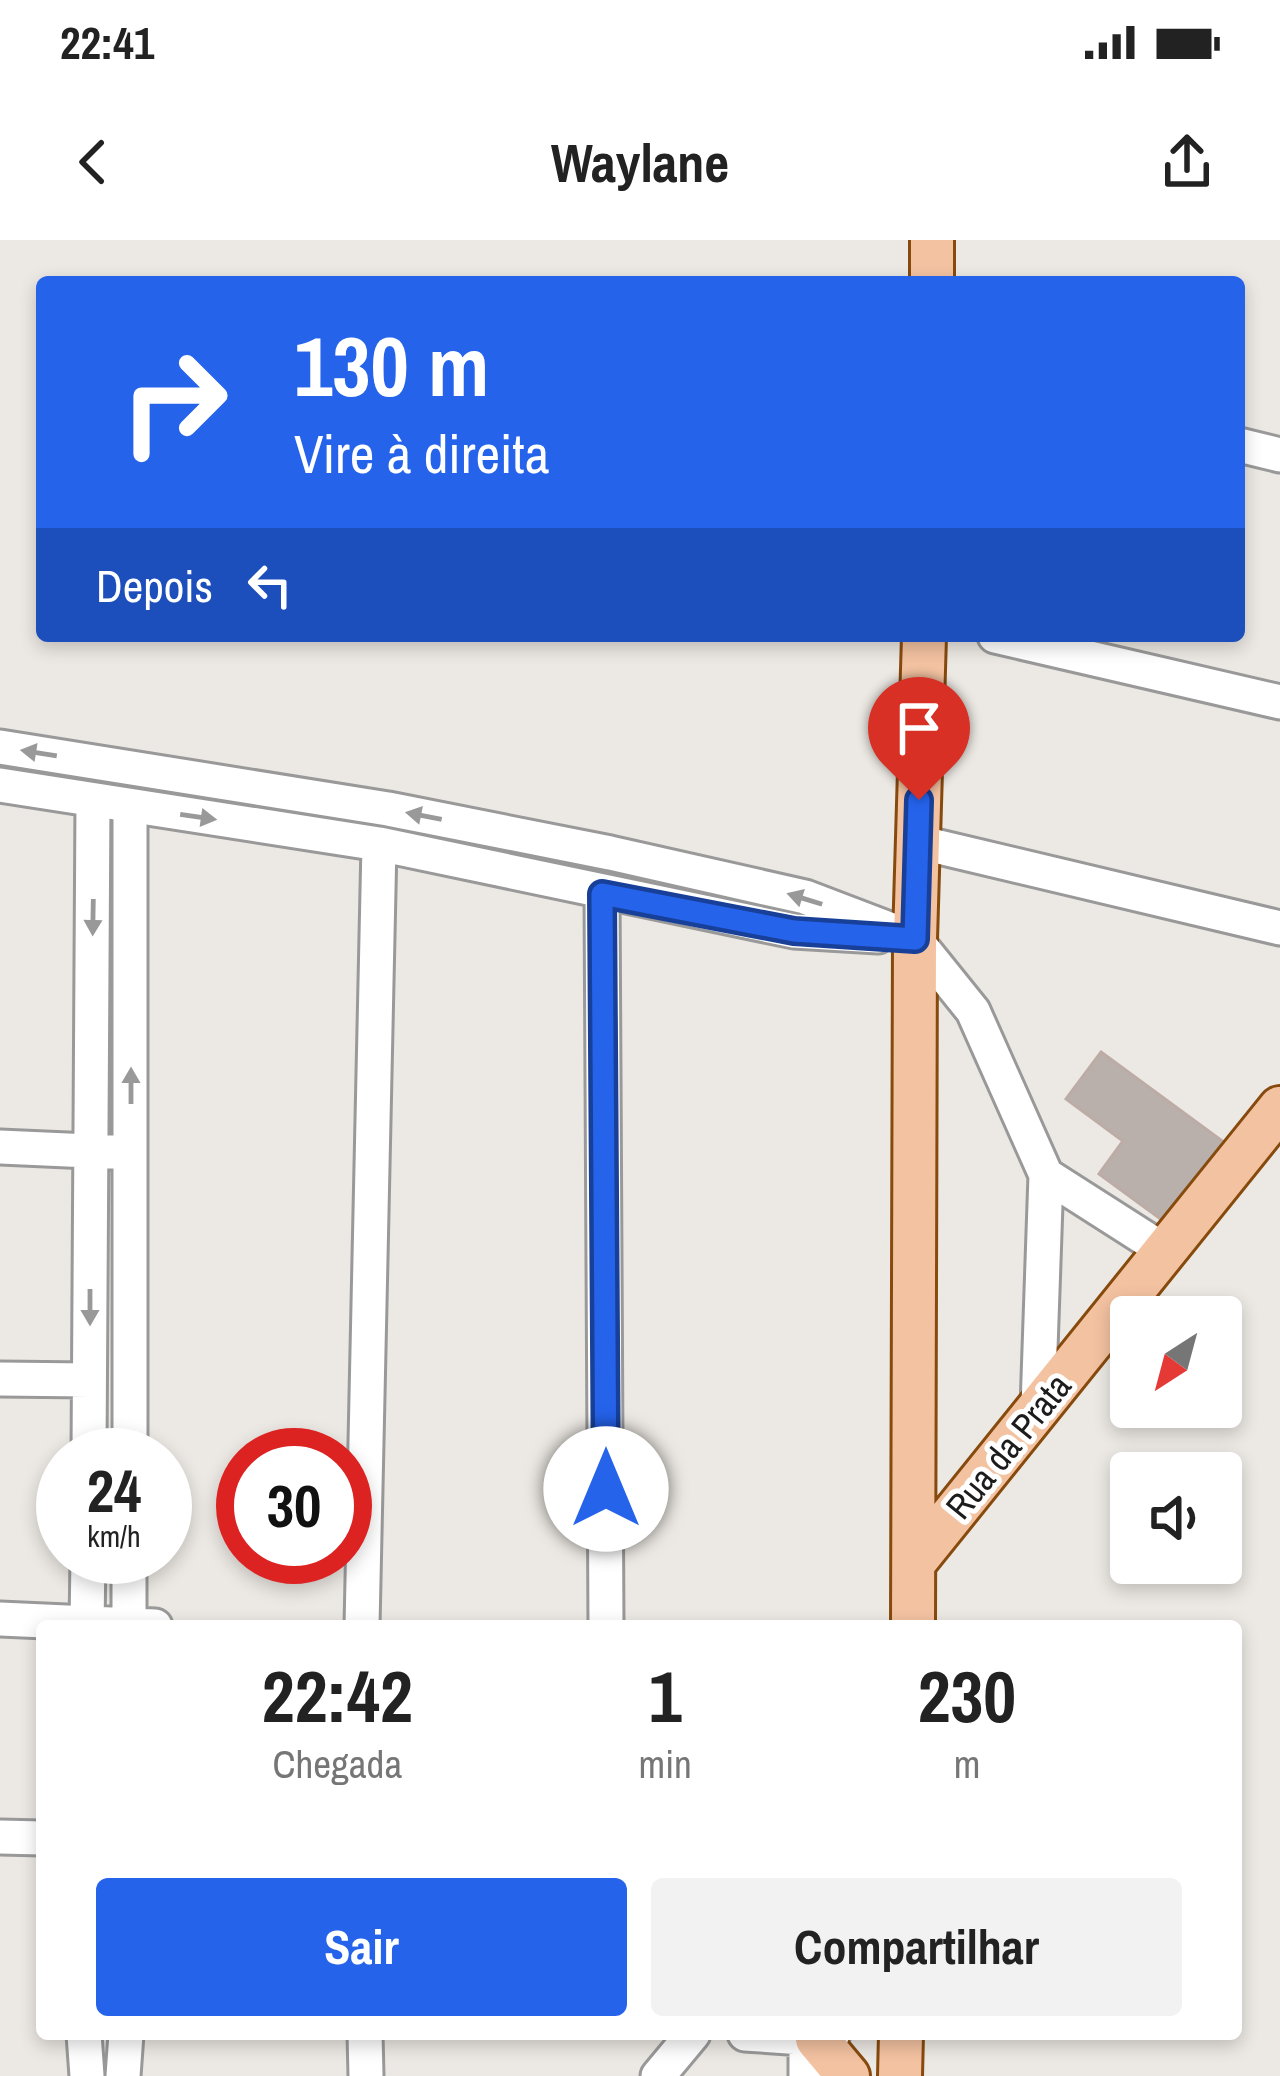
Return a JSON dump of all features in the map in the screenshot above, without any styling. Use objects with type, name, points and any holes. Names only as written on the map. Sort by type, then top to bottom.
[{"type":"main road","points":[[932,240],[932,276]]},
{"type":"main road","points":[[913,1620],[915,939],[924,642]]},
{"type":"main road","name":"Rua da Prata","points":[[916,1559],[1280,1108]]},
{"type":"main road","points":[[816,2047],[848,2076]]},
{"type":"street","points":[[1245,446],[1280,454]]},
{"type":"street","points":[[1021,642],[1280,702]]},
{"type":"street","points":[[0,747],[388,809],[610,853],[805,897],[915,939],[973,1011],[1046,1175],[1039,1408]]},
{"type":"street","points":[[0,785],[379,844],[794,931],[915,939]]},
{"type":"street","points":[[88,1428],[93,800]]},
{"type":"street","points":[[130,807],[130,1428]]},
{"type":"street","points":[[918,842],[1280,928]]},
{"type":"street","points":[[362,1620],[379,844]]},
{"type":"street","points":[[602,894],[606,1620]]},
{"type":"street","points":[[0,1147],[132,1153]]},
{"type":"street","points":[[1046,1175],[1165,1251]]},
{"type":"street","points":[[0,1379],[89,1381]]},
{"type":"street","points":[[87,1620],[88,1584]]},
{"type":"street","points":[[129,1584],[129,1620]]},
{"type":"street","points":[[0,1619],[36,1621]]},
{"type":"street","points":[[0,1837],[36,1838]]},
{"type":"street","points":[[84,2040],[87,2076]]},
{"type":"street","points":[[123,2076],[126,2040]]},
{"type":"street","points":[[365,2040],[366,2076]]},
{"type":"street","points":[[658,2076],[688,2040]]},
{"type":"street","points":[[778,2040],[816,2047]]},
{"type":"building","points":[[1101,1052],[1225,1143],[1166,1223],[1099,1174],[1123,1141],[1066,1099]]},
{"type":"route","points":[[606,1489],[602,894],[794,931],[915,939],[919,800]]}]
